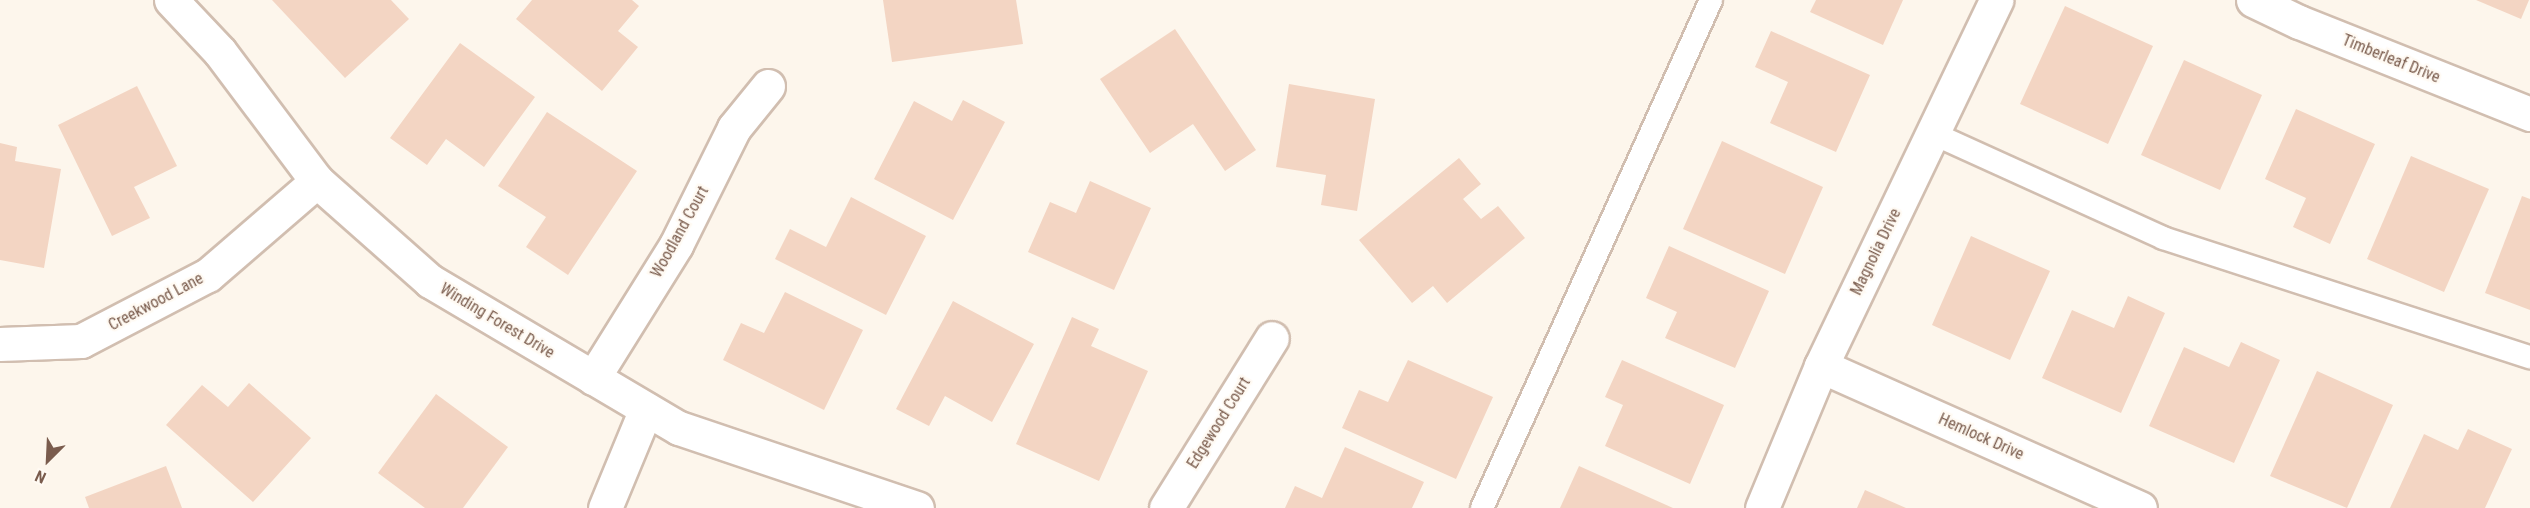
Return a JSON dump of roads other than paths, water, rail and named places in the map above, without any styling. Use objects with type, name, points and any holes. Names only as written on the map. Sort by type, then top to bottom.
[{"type":"street","name":"Winding Forest Drive","points":[[171,0],[220,52],[317,181],[430,280],[679,428],[917,508]]},
{"type":"street","name":"Magnolia Drive","points":[[1762,508],[1821,366],[1996,0]]},
{"type":"street","name":"Timberleaf Drive","points":[[2253,0],[2299,22],[2530,114]]},
{"type":"street","name":"Woodland Court","points":[[593,378],[676,245],[734,128],[768,86]]},
{"type":"street","name":"Creekwood Lane","points":[[0,344],[81,341],[208,275],[317,181]]},
{"type":"street","name":"Edgewood Court","points":[[1166,508],[1272,338]]},
{"type":"street","name":"Hemlock Drive","points":[[1821,366],[2140,508]]},
{"type":"street","points":[[605,508],[646,409]]},
{"type":"lane","points":[[1482,508],[1711,0]]},
{"type":"lane","points":[[1932,133],[2163,238],[2530,357]]}]
